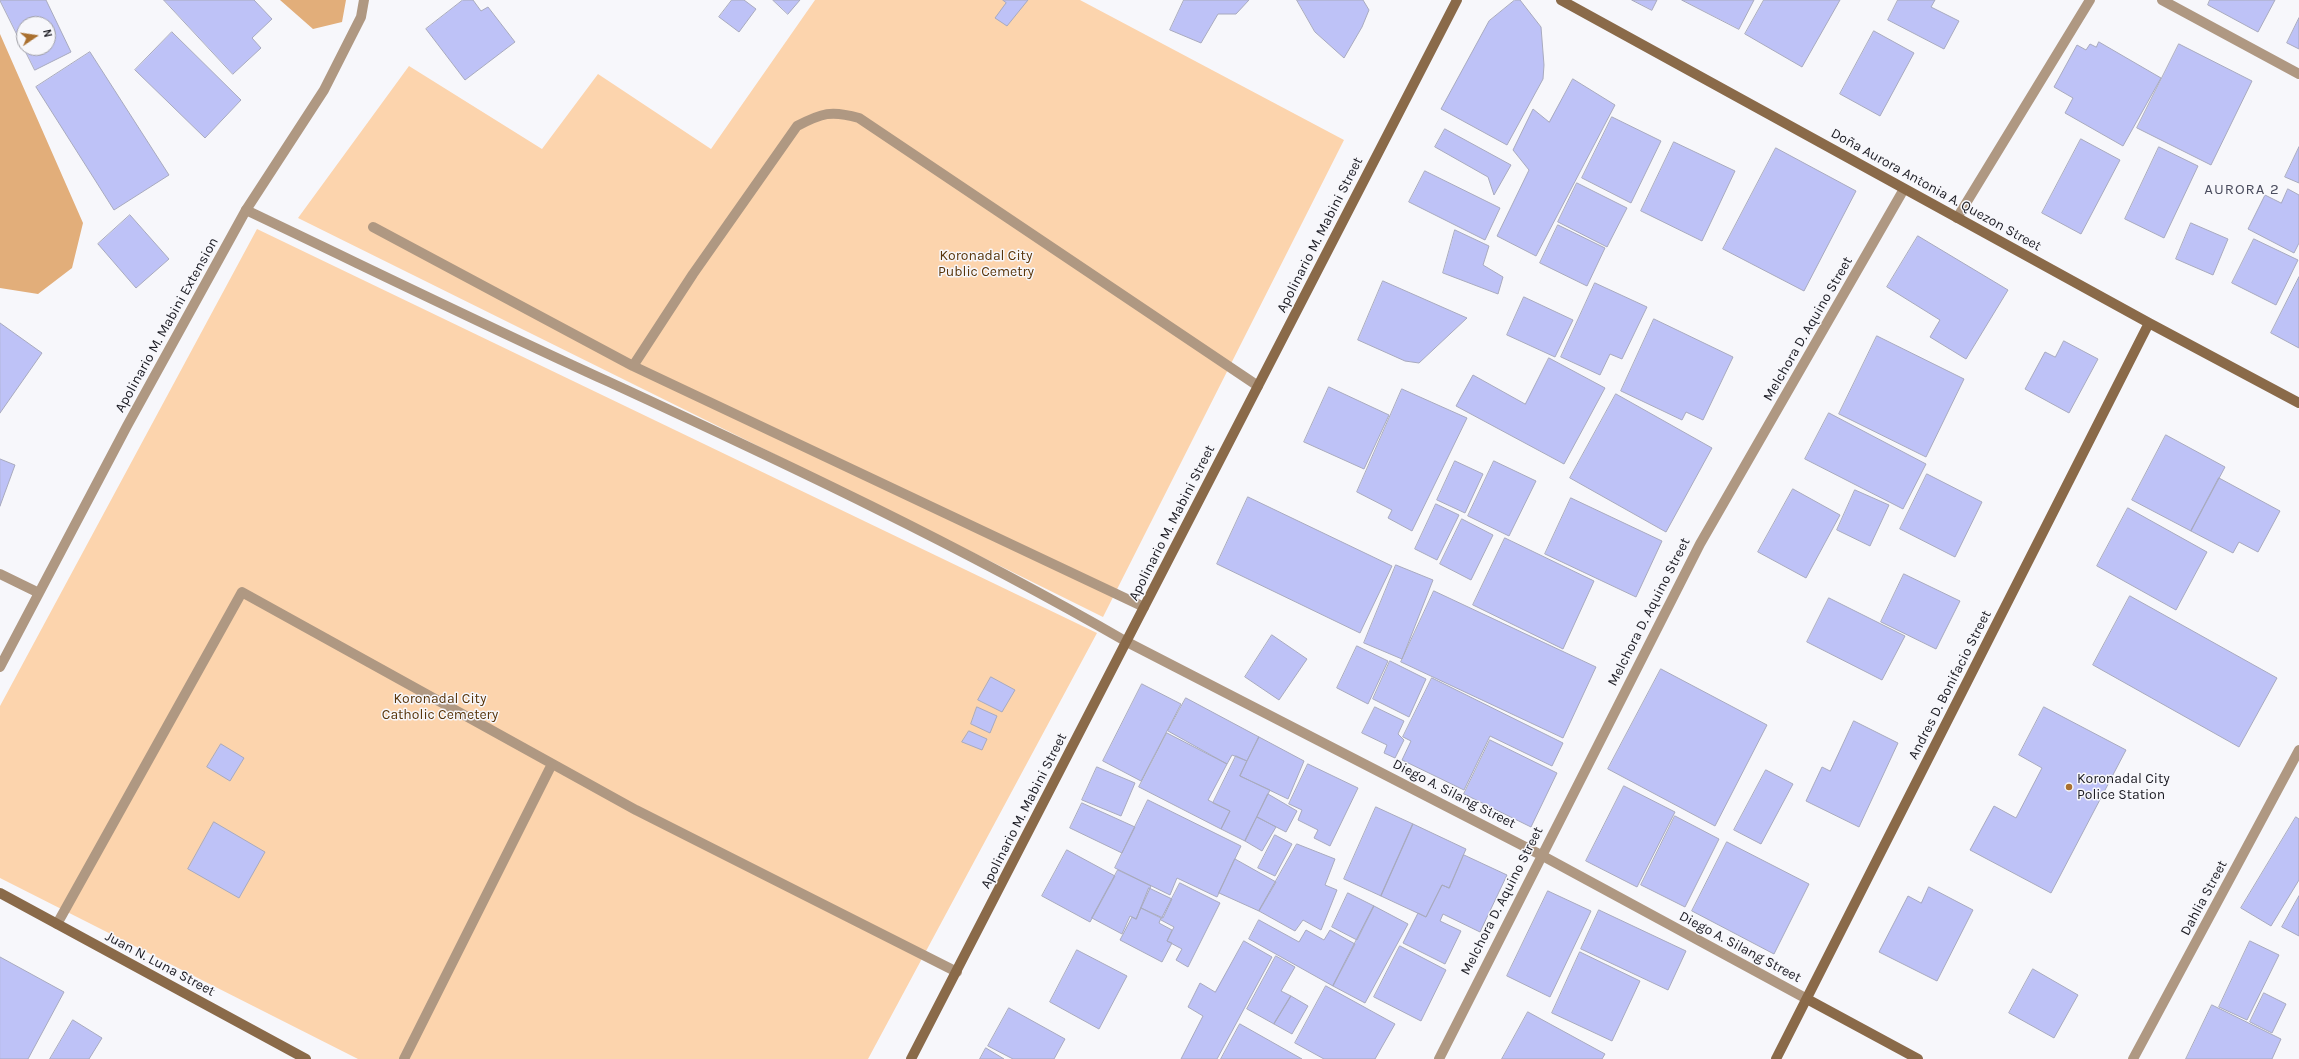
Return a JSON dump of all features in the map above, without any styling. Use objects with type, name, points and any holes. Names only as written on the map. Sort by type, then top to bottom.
[{"type":"street","name":"Apolinario M. Mabini Extension","points":[[0,667],[127,426],[246,210],[324,90],[361,17],[364,0]]},
{"type":"street","name":"Apolinario M. Mabini Street","points":[[911,1059],[1457,0]]},
{"type":"street","name":"Doña Aurora Antonia A. Quezon Street","points":[[1561,0],[2149,323],[2299,403]]},
{"type":"street","points":[[1957,218],[2090,0]]},
{"type":"street","points":[[2162,0],[2299,74]]},
{"type":"street","points":[[633,366],[693,274],[797,126],[819,114],[839,112],[859,118],[1258,386]]},
{"type":"street","name":"Melchora D. Aquino Street","points":[[1438,1059],[1700,544],[1904,189]]},
{"type":"street","name":"Diego A. Silang Street","points":[[246,210],[704,426],[1044,594],[1127,642],[1541,855],[1807,999]]},
{"type":"street","points":[[373,227],[633,366],[1144,607]]},
{"type":"street","name":"Andres D. Bonifacio Street","points":[[1776,1059],[2149,323]]},
{"type":"street","points":[[0,574],[39,593]]},
{"type":"street","points":[[57,924],[242,592],[636,810],[956,972]]},
{"type":"street","name":"Dahlia Street","points":[[2133,1059],[2299,750]]},
{"type":"street","points":[[404,1059],[552,764]]},
{"type":"street","name":"Juan N. Luna Street","points":[[0,893],[306,1059]]},
{"type":"street","points":[[1807,999],[1918,1059]]},
{"type":"green space","name":"Koronadal City Public Cemetry","points":[[815,0],[1080,0],[1344,140],[1103,617],[298,218],[409,66],[542,149],[598,74],[711,149]]},
{"type":"green space","name":"Koronadal City Catholic Cemetery","points":[[257,229],[1097,633],[868,1059],[358,1059],[0,878],[0,706]]},
{"type":"shaded area","points":[[280,0],[346,0],[342,22],[313,29]]},
{"type":"shaded area","points":[[0,34],[83,223],[72,268],[38,294],[0,288]]},
{"type":"building","points":[[0,0],[46,0],[54,16],[16,16],[16,32]]},
{"type":"building","points":[[164,0],[254,0],[272,19],[252,38],[261,48],[233,74]]},
{"type":"building","points":[[463,0],[473,0],[481,11],[488,7],[515,42],[465,80],[426,29]]},
{"type":"building","points":[[732,0],[744,0],[756,9],[739,32],[719,17]]},
{"type":"building","points":[[773,0],[800,0],[788,14]]},
{"type":"building","points":[[1003,0],[1028,0],[1007,26],[995,18],[1006,3]]},
{"type":"building","points":[[1184,0],[1249,0],[1236,14],[1218,14],[1201,43],[1170,30]]},
{"type":"building","points":[[1297,0],[1363,0],[1369,10],[1362,27],[1344,58],[1315,32]]},
{"type":"building","points":[[1515,0],[1520,0],[1541,27],[1544,65],[1543,79],[1507,145],[1441,109],[1489,21]]},
{"type":"building","points":[[1632,0],[1657,0],[1652,10]]},
{"type":"building","points":[[1682,0],[1754,0],[1739,29]]},
{"type":"building","points":[[1764,0],[1840,0],[1802,67],[1745,34]]},
{"type":"building","points":[[1898,0],[1935,0],[1931,7],[1959,21],[1944,49],[1888,20]]},
{"type":"building","points":[[2210,0],[2275,0],[2258,32],[2208,5]]},
{"type":"building","points":[[2299,18],[2299,49],[2287,43]]},
{"type":"building","points":[[56,21],[71,52],[35,70],[28,56],[56,56]]},
{"type":"building","points":[[1874,31],[1914,53],[1880,116],[1840,94]]},
{"type":"building","points":[[172,32],[241,100],[205,138],[135,70]]},
{"type":"building","points":[[2099,42],[2161,78],[2123,146],[2065,113],[2073,98],[2054,87],[2077,45],[2086,50],[2090,44],[2096,47]]},
{"type":"building","points":[[2179,44],[2252,81],[2211,165],[2137,128]]},
{"type":"building","points":[[90,52],[169,175],[114,210],[36,87]]},
{"type":"building","points":[[1573,79],[1615,105],[1536,256],[1497,236],[1529,170],[1513,150],[1533,109],[1549,122]]},
{"type":"building","points":[[1612,117],[1661,141],[1631,203],[1582,178]]},
{"type":"building","points":[[1445,129],[1511,165],[1494,195],[1488,177],[1435,147]]},
{"type":"building","points":[[2081,139],[2120,160],[2081,234],[2042,213]]},
{"type":"building","points":[[1674,142],[1735,171],[1702,241],[1641,211]]},
{"type":"building","points":[[2159,147],[2198,166],[2164,238],[2125,219]]},
{"type":"building","points":[[2299,147],[2299,183],[2285,177]]},
{"type":"building","points":[[1776,148],[1856,191],[1804,291],[1723,249]]},
{"type":"building","points":[[1425,171],[1500,208],[1485,240],[1409,202]]},
{"type":"building","points":[[1577,183],[1627,208],[1607,247],[1558,222]]},
{"type":"building","points":[[2288,189],[2299,195],[2299,243],[2294,253],[2248,229],[2265,195],[2281,203]]},
{"type":"building","points":[[130,215],[169,259],[136,288],[98,244]]},
{"type":"building","points":[[2191,223],[2228,239],[2213,275],[2176,259]]},
{"type":"building","points":[[1558,225],[1605,248],[1587,286],[1540,263]]},
{"type":"building","points":[[1455,230],[1489,246],[1483,265],[1503,277],[1498,294],[1443,273]]},
{"type":"building","points":[[1918,236],[2008,290],[1966,359],[1930,337],[1940,320],[1887,287]]},
{"type":"building","points":[[2254,239],[2298,260],[2276,305],[2232,283]]},
{"type":"building","points":[[2299,277],[2299,348],[2271,333]]},
{"type":"building","points":[[1383,281],[1467,318],[1419,363],[1405,361],[1358,340]]},
{"type":"building","points":[[1595,283],[1647,307],[1622,359],[1610,354],[1600,375],[1561,357]]},
{"type":"building","points":[[1524,297],[1573,320],[1555,357],[1507,335]]},
{"type":"building","points":[[1654,319],[1733,357],[1703,420],[1686,412],[1682,420],[1621,391]]},
{"type":"building","points":[[0,323],[42,353],[0,413]]},
{"type":"building","points":[[1877,336],[1964,379],[1926,457],[1839,414]]},
{"type":"building","points":[[2064,341],[2098,359],[2069,413],[2025,389],[2045,352],[2055,357]]},
{"type":"building","points":[[1549,358],[1605,388],[1564,464],[1456,406],[1473,375],[1525,404]]},
{"type":"building","points":[[1329,387],[1389,415],[1364,469],[1304,442]]},
{"type":"building","points":[[1402,389],[1467,418],[1412,531],[1388,518],[1392,510],[1357,492]]},
{"type":"building","points":[[1616,394],[1712,448],[1666,532],[1570,478]]},
{"type":"building","points":[[1829,413],[1926,464],[1903,509],[1805,459]]},
{"type":"building","points":[[2166,435],[2225,467],[2191,531],[2132,500]]},
{"type":"building","points":[[0,459],[15,465],[0,506]]},
{"type":"building","points":[[1455,461],[1483,474],[1465,513],[1437,500]]},
{"type":"building","points":[[1494,461],[1536,481],[1509,536],[1468,516]]},
{"type":"building","points":[[1927,474],[1982,502],[1955,557],[1900,529]]},
{"type":"building","points":[[2219,478],[2280,511],[2258,552],[2239,542],[2233,553],[2191,531]]},
{"type":"building","points":[[1793,489],[1840,515],[1806,578],[1758,552]]},
{"type":"building","points":[[1855,490],[1889,505],[1870,546],[1837,530]]},
{"type":"building","points":[[1248,497],[1392,566],[1360,633],[1217,564]]},
{"type":"building","points":[[1571,498],[1662,541],[1636,597],[1545,554]]},
{"type":"building","points":[[1436,504],[1459,515],[1437,560],[1415,549]]},
{"type":"building","points":[[2128,508],[2207,552],[2176,610],[2097,566]]},
{"type":"building","points":[[1462,519],[1493,535],[1471,580],[1440,564]]},
{"type":"building","points":[[1505,538],[1594,581],[1563,649],[1473,605]]},
{"type":"building","points":[[1396,565],[1433,580],[1402,659],[1364,643]]},
{"type":"building","points":[[1904,574],[1960,601],[1936,649],[1881,622]]},
{"type":"building","points":[[1434,591],[1596,667],[1563,738],[1401,662]]},
{"type":"building","points":[[2130,596],[2277,678],[2239,747],[2093,665]]},
{"type":"building","points":[[1829,598],[1905,636],[1882,680],[1807,642]]},
{"type":"building","points":[[1272,635],[1307,659],[1279,700],[1245,677]]},
{"type":"building","points":[[1357,646],[1388,661],[1368,704],[1337,688]]},
{"type":"building","points":[[1390,661],[1426,679],[1409,717],[1373,699]]},
{"type":"building","points":[[1661,669],[1767,725],[1715,826],[1608,769]]},
{"type":"building","points":[[991,677],[1015,690],[1002,712],[978,700]]},
{"type":"building","points":[[1432,678],[1563,743],[1552,766],[1490,736],[1464,790],[1402,760],[1411,741],[1403,737]]},
{"type":"building","points":[[1142,684],[1181,704],[1141,781],[1103,761]]},
{"type":"building","points":[[1186,698],[1259,737],[1247,761],[1232,755],[1227,764],[1168,731]]},
{"type":"building","points":[[977,707],[997,716],[990,733],[971,724]]},
{"type":"building","points":[[1375,707],[1404,721],[1398,734],[1404,740],[1395,758],[1384,753],[1387,745],[1362,733]]},
{"type":"building","name":"Koronadal City Police Station","points":[[2044,707],[2126,750],[2051,893],[1970,850],[1994,806],[2016,818],[2042,768],[2019,755]]},
{"type":"building","points":[[1854,721],[1898,743],[1859,827],[1806,801],[1822,767],[1830,771]]},
{"type":"building","points":[[969,731],[987,739],[982,750],[962,742]]},
{"type":"building","points":[[1167,733],[1227,764],[1208,800],[1230,811],[1221,829],[1139,787]]},
{"type":"building","points":[[1259,737],[1304,761],[1288,799],[1240,776]]},
{"type":"building","points":[[1490,740],[1557,773],[1531,827],[1464,794]]},
{"type":"building","points":[[221,744],[244,758],[230,781],[207,767]]},
{"type":"building","points":[[1236,756],[1247,761],[1240,776],[1270,790],[1245,841],[1221,829],[1230,811],[1213,803]]},
{"type":"building","points":[[1308,764],[1358,788],[1330,846],[1314,838],[1318,830],[1298,820],[1302,810],[1289,804]]},
{"type":"building","points":[[1097,767],[1135,783],[1121,816],[1082,800]]},
{"type":"building","points":[[1766,770],[1793,784],[1761,844],[1734,830]]},
{"type":"building","points":[[1624,786],[1675,812],[1637,887],[1586,861]]},
{"type":"building","points":[[1268,794],[1297,811],[1286,832],[1257,817]]},
{"type":"building","points":[[1148,800],[1241,846],[1217,897],[1177,878],[1170,895],[1115,868]]},
{"type":"building","points":[[1082,803],[1135,827],[1122,853],[1070,828]]},
{"type":"building","points":[[1376,807],[1413,824],[1381,896],[1344,879]]},
{"type":"building","points":[[1675,816],[1719,839],[1685,907],[1641,885]]},
{"type":"building","points":[[1257,817],[1276,827],[1262,851],[1245,841]]},
{"type":"building","points":[[2296,817],[2299,819],[2299,880],[2271,926],[2241,908]]},
{"type":"building","points":[[214,822],[265,852],[239,898],[188,869]]},
{"type":"building","points":[[1413,824],[1466,849],[1449,888],[1442,885],[1426,917],[1381,896]]},
{"type":"building","points":[[1275,835],[1292,844],[1275,876],[1258,868]]},
{"type":"building","points":[[1727,842],[1809,884],[1774,954],[1692,911]]},
{"type":"building","points":[[1297,844],[1335,859],[1325,885],[1337,890],[1321,930],[1303,920],[1295,931],[1259,911]]},
{"type":"building","points":[[1067,850],[1115,876],[1090,922],[1042,896]]},
{"type":"building","points":[[1464,855],[1507,875],[1480,932],[1443,914],[1440,921],[1461,931],[1445,964],[1403,943],[1418,913],[1426,917],[1442,885],[1449,888]]},
{"type":"building","points":[[1235,859],[1276,882],[1259,911],[1219,893]]},
{"type":"building","points":[[1118,870],[1151,886],[1136,919],[1130,916],[1122,934],[1092,918]]},
{"type":"building","points":[[1180,883],[1220,903],[1188,967],[1176,960],[1182,949],[1167,941],[1174,927],[1161,920]]},
{"type":"building","points":[[1929,887],[1973,910],[1937,981],[1879,952],[1908,896],[1921,903]]},
{"type":"building","points":[[1149,888],[1172,899],[1163,918],[1141,908]]},
{"type":"building","points":[[1548,891],[1591,911],[1550,997],[1507,976]]},
{"type":"building","points":[[1348,893],[1374,906],[1357,940],[1332,927]]},
{"type":"building","points":[[2299,896],[2299,936],[2282,927]]},
{"type":"building","points":[[1374,906],[1408,924],[1365,1003],[1333,986]]},
{"type":"building","points":[[1141,908],[1161,918],[1159,923],[1172,930],[1167,941],[1172,943],[1162,962],[1120,940],[1132,917],[1136,919]]},
{"type":"building","points":[[1599,910],[1686,951],[1668,990],[1581,949]]},
{"type":"building","points":[[1259,920],[1299,942],[1306,930],[1324,940],[1330,930],[1355,944],[1333,986],[1249,939]]},
{"type":"building","points":[[1244,941],[1272,957],[1217,1059],[1181,1059],[1203,1016],[1188,1007],[1200,983],[1215,992]]},
{"type":"building","points":[[2250,941],[2279,955],[2247,1020],[2219,1007]]},
{"type":"building","points":[[1400,946],[1446,970],[1421,1021],[1374,997]]},
{"type":"building","points":[[1077,950],[1127,976],[1099,1029],[1050,1002]]},
{"type":"building","points":[[1580,952],[1640,981],[1612,1041],[1552,1013]]},
{"type":"building","points":[[1276,956],[1295,967],[1281,991],[1291,996],[1274,1024],[1247,1009]]},
{"type":"building","points":[[0,957],[64,992],[28,1059],[0,1059]]},
{"type":"building","points":[[2033,969],[2078,995],[2054,1038],[2009,1013]]},
{"type":"building","points":[[1326,986],[1395,1024],[1375,1059],[1324,1059],[1295,1043]]},
{"type":"building","points":[[2264,993],[2286,1004],[2272,1033],[2250,1022]]},
{"type":"building","points":[[1291,996],[1308,1006],[1292,1034],[1274,1024]]},
{"type":"building","points":[[2212,1005],[2281,1039],[2272,1059],[2186,1059]]},
{"type":"building","points":[[1009,1008],[1065,1039],[1054,1059],[1013,1059],[988,1046]]},
{"type":"building","points":[[1528,1012],[1605,1054],[1602,1059],[1502,1059]]},
{"type":"building","points":[[73,1020],[102,1038],[89,1059],[50,1059]]},
{"type":"building","points":[[1240,1024],[1302,1059],[1221,1059]]},
{"type":"building","points":[[986,1048],[1004,1059],[980,1059]]},
{"type":"place","name":"Koronadal City Police Station","points":[[2069,787]]},
{"type":"district","name":"AURORA 2","points":[[2242,190]]}]
